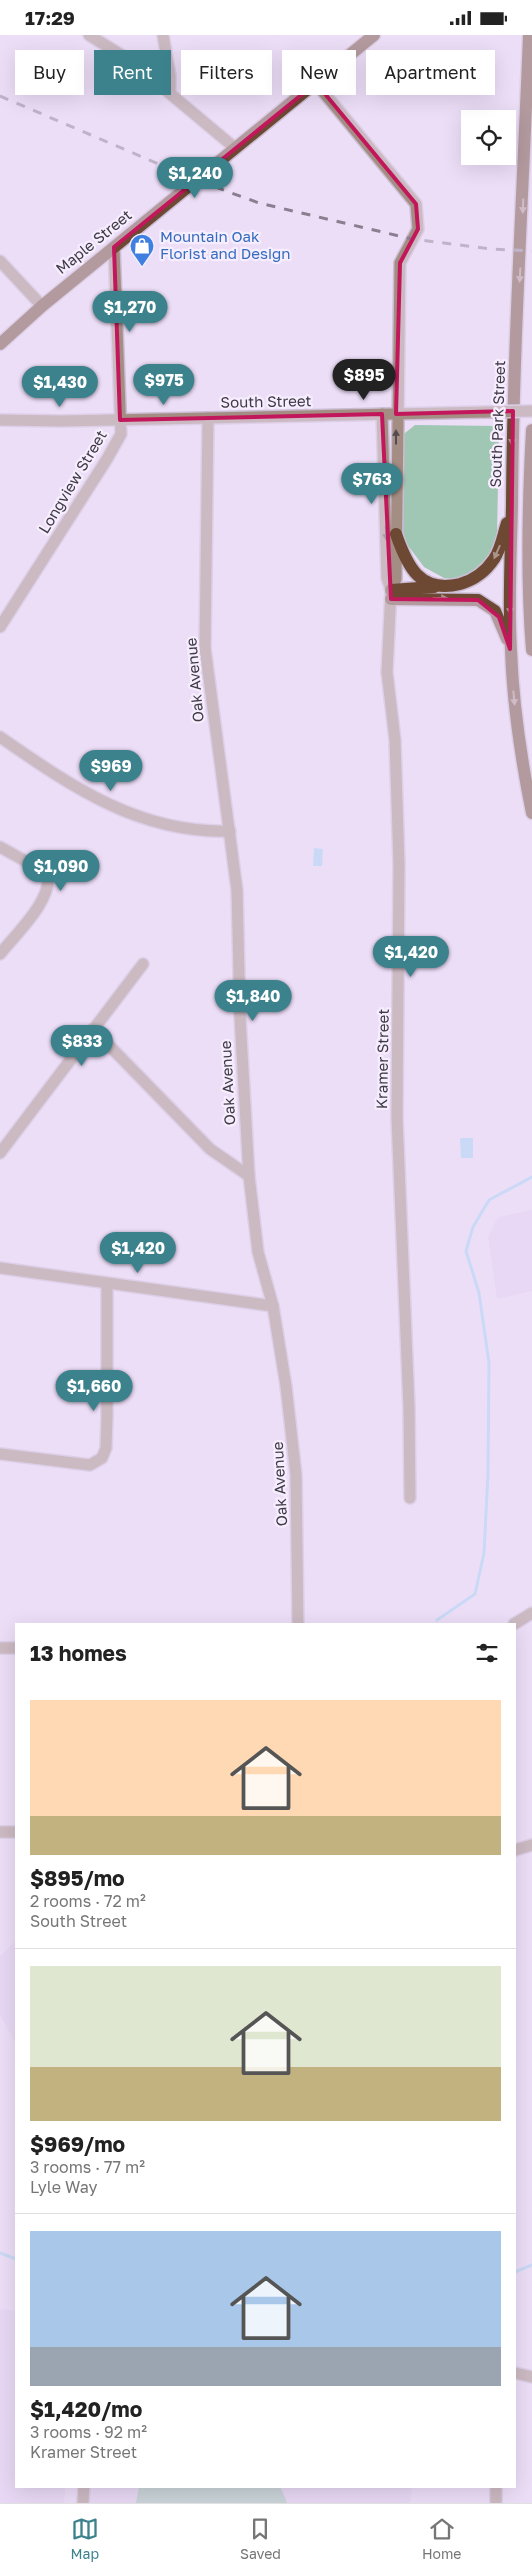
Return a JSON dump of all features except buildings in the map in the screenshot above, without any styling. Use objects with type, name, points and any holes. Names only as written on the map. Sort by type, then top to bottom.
[{"type":"main road","name":"Maple Street","points":[[356,50],[374,35]]},
{"type":"main road","name":"South Park Street","points":[[529,35],[512,447],[510,649],[520,749],[532,813]]},
{"type":"main road","name":"Maple Street","points":[[0,344],[42,306],[301,95]]},
{"type":"main road","points":[[532,429],[527,517],[528,596],[532,649]]},
{"type":"main road","points":[[391,595],[463,583],[486,569],[498,552],[512,506]]},
{"type":"main road","points":[[527,517],[532,542]]},
{"type":"main road","points":[[396,534],[410,567],[419,577],[434,587]]},
{"type":"main road","points":[[391,595],[478,600],[489,606],[499,617],[510,649]]},
{"type":"street","points":[[89,35],[113,50]]},
{"type":"street","points":[[163,35],[166,50]]},
{"type":"street","points":[[171,94],[235,148]]},
{"type":"street","name":"Kramer Street","points":[[326,95],[416,204],[418,229],[400,263],[396,414],[396,579],[391,595],[387,672],[395,740],[399,854],[397,1118],[409,1407],[410,1498]]},
{"type":"street","name":"Longview Street","points":[[0,627],[121,434],[114,247]]},
{"type":"street","points":[[0,261],[42,306]]},
{"type":"street","name":"South Street","points":[[0,419],[120,420],[532,411]]},
{"type":"street","name":"Kramer Street","points":[[382,414],[387,578],[391,595]]},
{"type":"street","name":"Oak Avenue","points":[[208,418],[205,647],[222,796],[230,831],[236,890],[240,1017],[249,1176],[258,1252],[272,1306],[286,1386],[296,1475],[298,1623]]},
{"type":"street","points":[[0,737],[67,783],[113,807],[153,821],[180,827],[208,831],[230,831]]},
{"type":"street","points":[[0,847],[47,873],[50,882],[44,901],[0,954]]},
{"type":"street","points":[[0,1153],[142,964]]},
{"type":"street","points":[[93,1029],[210,1149],[249,1176]]},
{"type":"street","points":[[0,1268],[272,1306]]},
{"type":"street","points":[[0,1455],[90,1465],[102,1458],[106,1448],[107,1417],[107,1283]]},
{"type":"street","points":[[516,1623],[532,1613]]},
{"type":"street","points":[[0,1648],[15,1647]]},
{"type":"street","points":[[0,1832],[15,1832]]},
{"type":"street","points":[[516,1850],[532,1845]]},
{"type":"street","points":[[516,2373],[532,2377]]},
{"type":"street","points":[[84,2488],[84,2503]]},
{"type":"street","points":[[496,2488],[496,2503]]},
{"type":"highlighted area","points":[[316,83],[416,204],[418,229],[400,263],[396,414],[513,411],[510,649],[499,617],[478,600],[391,599],[382,414],[120,420],[114,247]]},
{"type":"shaded area","points":[[532,1210],[532,1291],[497,1299],[488,1237],[498,1217]]},
{"type":"shaded area","points":[[15,1942],[15,2042],[0,2015],[0,1956]]},
{"type":"shaded area","points":[[0,2309],[15,2311],[15,2488],[65,2488],[64,2503],[0,2503]]},
{"type":"shaded area","points":[[87,2488],[412,2488],[410,2503],[87,2503]]},
{"type":"green space","points":[[415,425],[499,426],[497,537],[491,555],[475,573],[461,579],[444,578],[424,567],[403,539],[400,437]]},
{"type":"green space","points":[[139,2488],[281,2488],[287,2503],[136,2503]]},
{"type":"water","points":[[314,848],[323,849],[322,866],[313,866]]},
{"type":"water","points":[[460,1138],[473,1138],[473,1158],[461,1158]]},
{"type":"waterway","points":[[437,1620],[475,1594],[484,1553],[488,1474],[489,1363],[479,1293],[466,1251],[473,1227],[489,1200],[532,1177]]},
{"type":"waterway","points":[[0,2253],[15,2259]]},
{"type":"waterway","points":[[516,2272],[532,2265]]},
{"type":"railway","points":[[0,96],[196,180],[259,203],[412,239],[491,249],[532,251]]},
{"type":"place","name":"Mountain Oak Florist and Design","points":[[142,267]]}]
